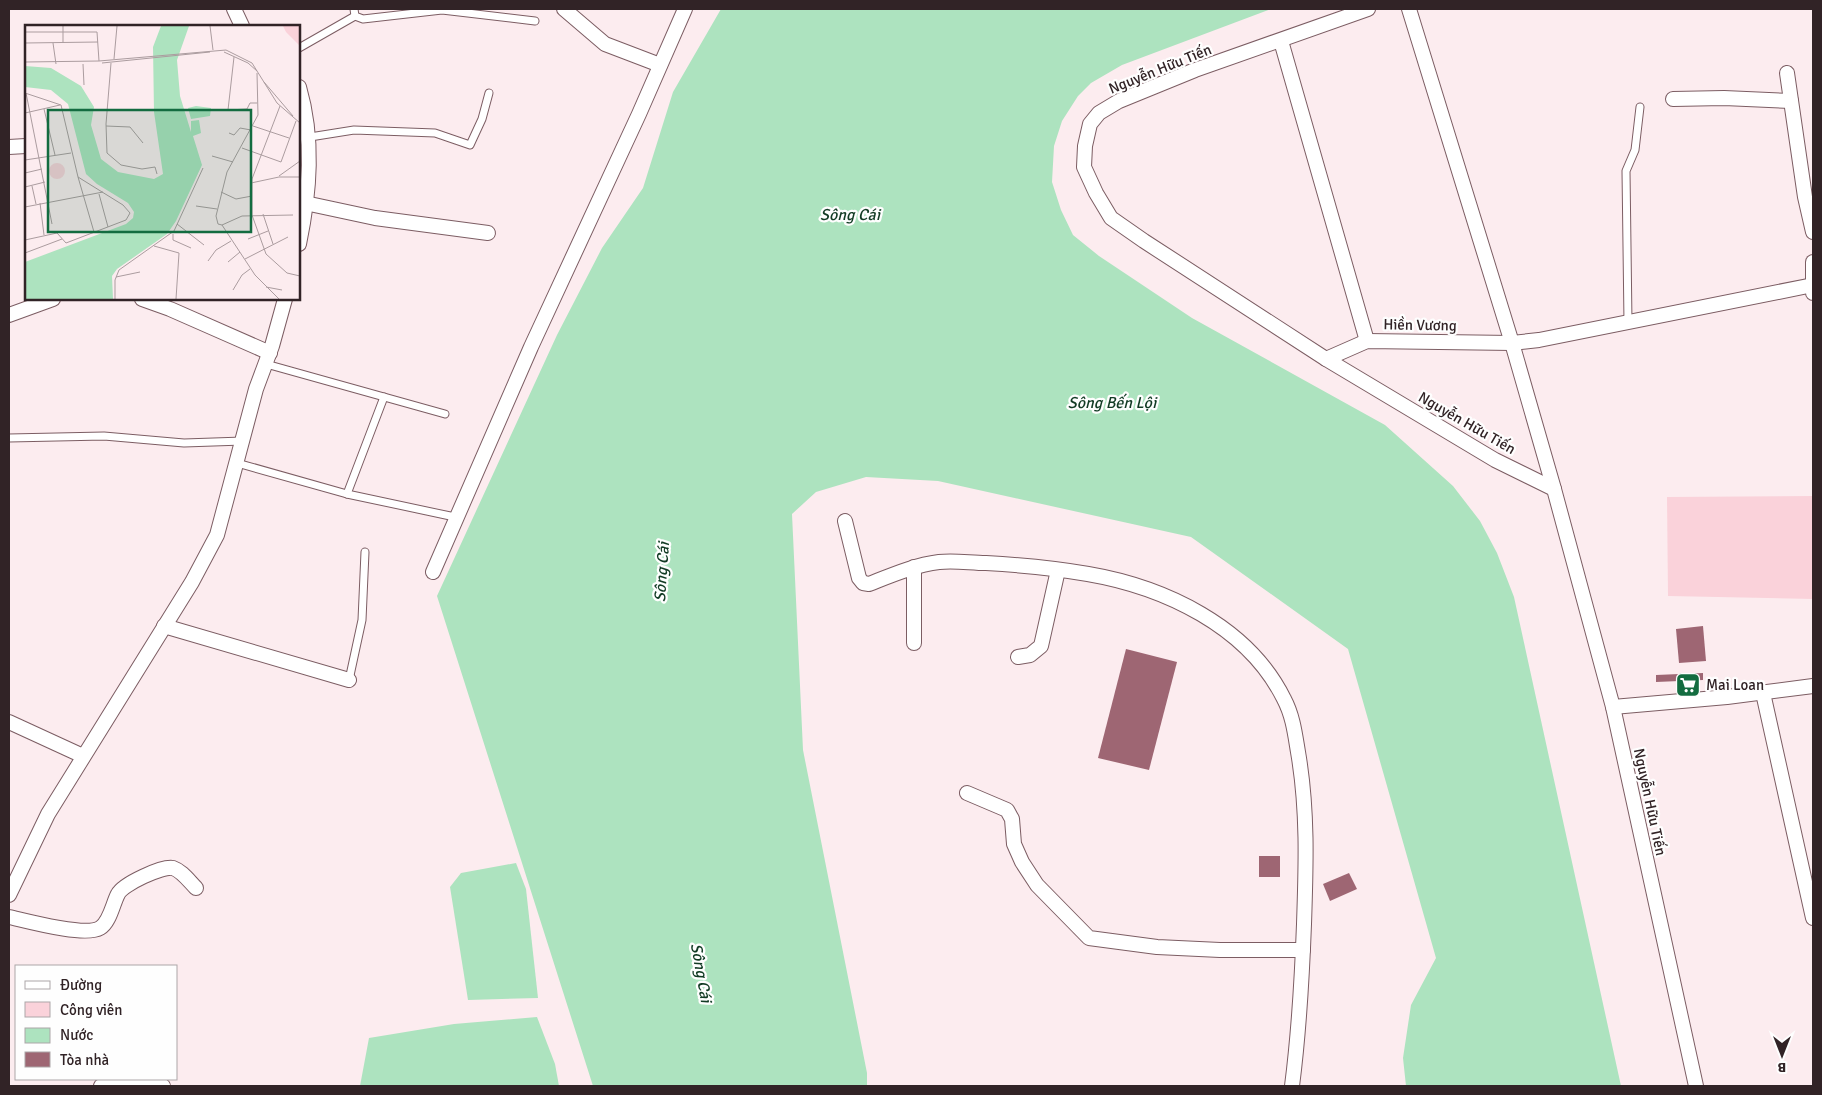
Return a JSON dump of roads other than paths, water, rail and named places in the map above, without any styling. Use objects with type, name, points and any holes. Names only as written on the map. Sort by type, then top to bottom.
[{"type":"street","points":[[234,9],[242,25]]},
{"type":"street","points":[[564,9],[605,44],[660,65]]},
{"type":"street","points":[[433,572],[577,245],[640,114],[685,9]]},
{"type":"street","points":[[1281,41],[1368,9]]},
{"type":"street","points":[[1409,9],[1512,343],[1554,489]]},
{"type":"street","name":"Hiền Vương","points":[[1281,41],[1367,341],[1512,343],[1539,340],[1813,288]]},
{"type":"street","name":"Nguyễn Hữu Tiến","points":[[1281,41],[1195,70],[1119,100],[1100,112],[1090,124],[1085,146],[1084,168],[1096,194],[1111,218],[1326,359],[1495,460],[1554,489],[1613,707],[1696,1086]]},
{"type":"street","points":[[1787,73],[1805,197],[1813,232]]},
{"type":"street","points":[[300,92],[310,137],[310,160],[300,237]]},
{"type":"street","points":[[1673,99],[1791,101]]},
{"type":"street","points":[[9,148],[25,146]]},
{"type":"street","points":[[305,203],[375,218],[488,232]]},
{"type":"street","points":[[1813,262],[1813,288]]},
{"type":"street","points":[[9,315],[50,300]]},
{"type":"street","points":[[145,300],[170,308],[268,358]]},
{"type":"street","points":[[9,895],[48,814],[192,582],[217,535],[244,441],[256,389],[268,358],[285,300]]},
{"type":"street","points":[[1326,359],[1367,341]]},
{"type":"street","points":[[845,521],[859,578],[863,583],[869,584],[914,567],[942,562],[1026,566],[1118,580],[1186,606],[1226,630],[1266,670],[1290,712],[1300,765],[1307,855],[1297,1050],[1292,1086]]},
{"type":"street","points":[[914,567],[914,643]]},
{"type":"street","points":[[1018,657],[1030,655],[1041,646],[1058,570]]},
{"type":"street","points":[[164,626],[349,680]]},
{"type":"street","points":[[1613,707],[1763,693],[1813,686]]},
{"type":"street","points":[[1763,693],[1813,918]]},
{"type":"street","points":[[9,722],[83,756]]},
{"type":"street","points":[[967,793],[1007,810],[1012,819],[1014,844],[1022,862],[1037,885],[1090,938],[1157,947],[1220,950],[1303,950]]},
{"type":"street","points":[[9,917],[67,930],[94,930],[101,927],[106,920],[119,892],[154,872],[171,868],[179,871],[196,888]]},
{"type":"street","points":[[101,1086],[107,1083],[123,1081],[163,1086]]},
{"type":"lane","points":[[300,47],[354,13],[363,19],[442,10],[535,21]]},
{"type":"lane","points":[[310,137],[354,130],[435,133],[470,145],[482,119],[489,93]]},
{"type":"lane","points":[[1628,322],[1626,171],[1635,150],[1640,107]]},
{"type":"lane","points":[[268,358],[384,397],[445,414]]},
{"type":"lane","points":[[347,494],[384,397]]},
{"type":"lane","points":[[9,438],[104,436],[184,443],[244,441]]},
{"type":"lane","points":[[237,463],[347,494],[456,517]]},
{"type":"lane","points":[[349,680],[362,620],[365,552]]},
{"type":"water","name":"Sông Cái","points":[[721,9],[1271,9],[1122,65],[1091,83],[1078,96],[1062,121],[1054,146],[1052,182],[1061,210],[1073,235],[1099,256],[1192,318],[1385,425],[1453,486],[1480,521],[1497,553],[1514,597],[1621,1086],[1406,1086],[1403,1058],[1411,1005],[1436,958],[1348,649],[1191,537],[938,481],[866,477],[816,492],[792,514],[803,750],[867,1073],[867,1086],[593,1086],[437,596],[557,335],[602,248],[643,188],[673,92]]},
{"type":"water","points":[[516,863],[526,889],[538,998],[468,1000],[450,887],[461,873]]},
{"type":"water","points":[[537,1017],[555,1064],[559,1086],[360,1086],[369,1038],[454,1024]]},
{"type":"place","name":"Mai Loan","points":[[1688,685]]},
{"type":"water label","name":"Sông Bến Lội","points":[[1112,403]]}]
